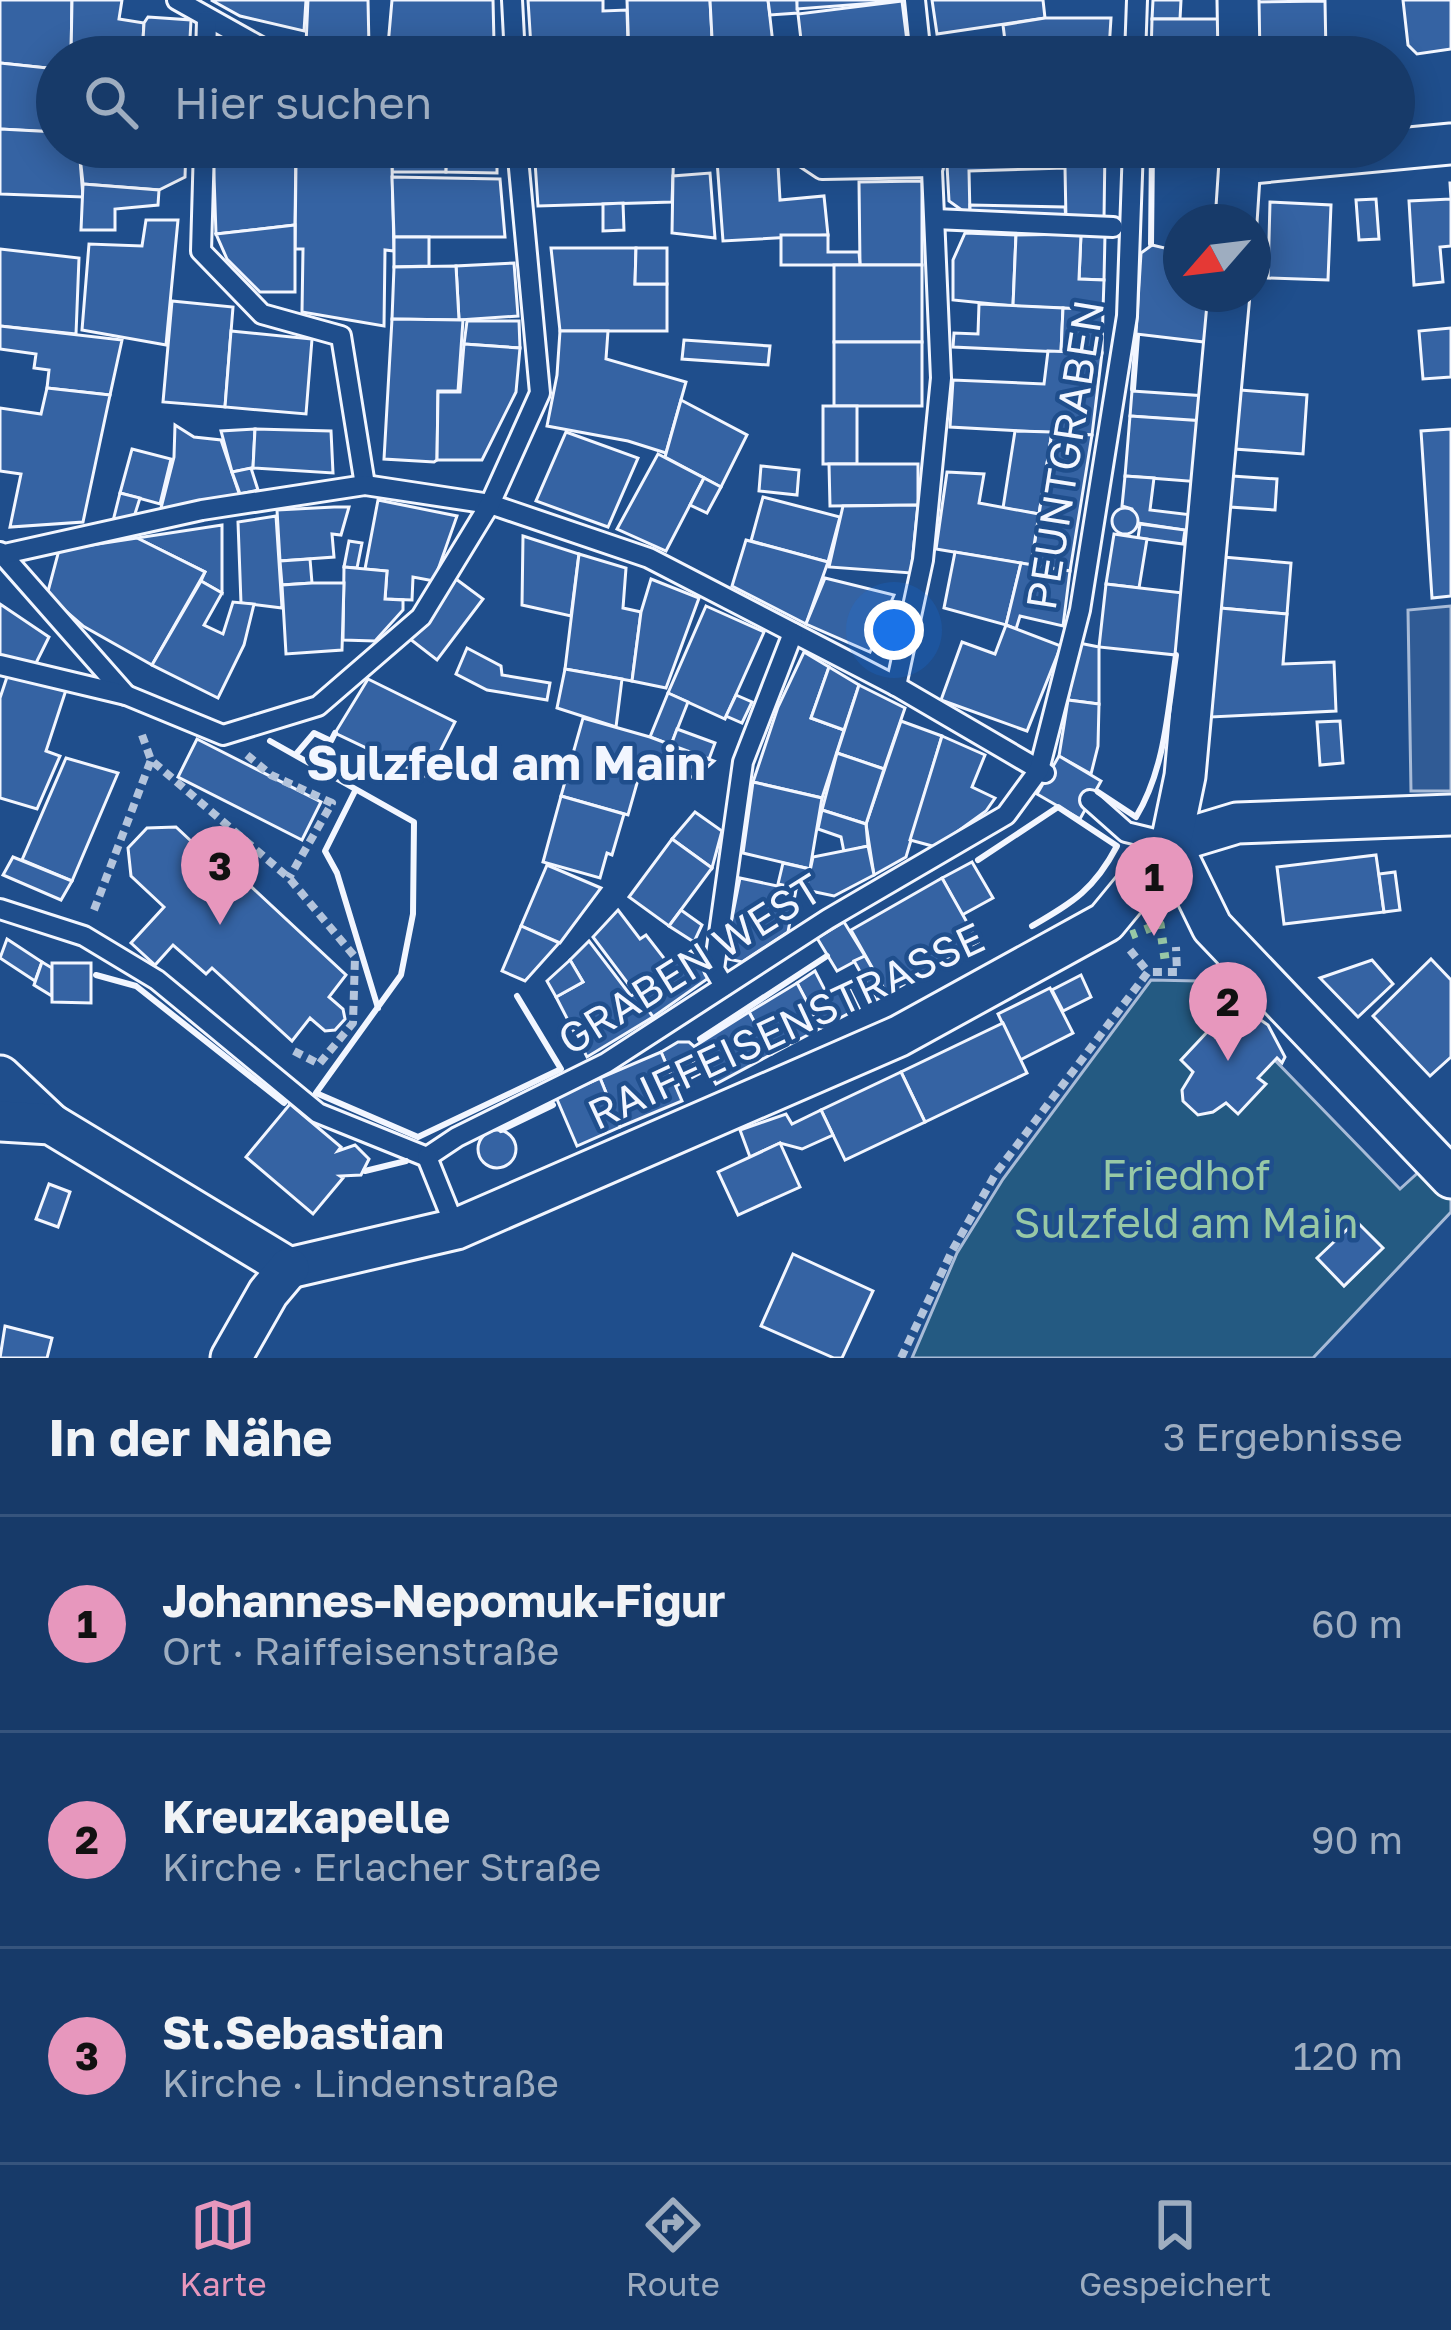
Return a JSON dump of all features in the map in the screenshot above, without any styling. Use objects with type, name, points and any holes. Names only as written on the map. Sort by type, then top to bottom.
[{"type":"street","points":[[1238,0],[1239,36]]},
{"type":"street","points":[[1415,146],[1451,144]]},
{"type":"street","points":[[1237,204],[1240,168]]},
{"type":"street","name":"RAIFFEISENSTRASSE","points":[[289,1268],[456,1229],[898,1036],[1106,922],[1171,843],[1185,776],[1227,312]]},
{"type":"street","points":[[1451,815],[1237,823],[1171,843],[1212,927],[1451,1178]]},
{"type":"street","points":[[0,1076],[51,1124],[289,1268],[268,1293],[231,1358]]},
{"type":"street","points":[[0,1121],[51,1124]]},
{"type":"lane","points":[[177,0],[238,36]]},
{"type":"lane","points":[[512,0],[514,36]]},
{"type":"lane","points":[[915,0],[919,36]]},
{"type":"lane","points":[[1136,36],[1137,0]]},
{"type":"lane","points":[[207,20],[207,36]]},
{"type":"lane","points":[[204,168],[202,251],[262,314],[341,336],[365,485]]},
{"type":"lane","points":[[0,665],[126,695],[223,735],[318,706],[421,617],[490,504],[540,393],[519,168]]},
{"type":"lane","points":[[896,686],[923,560],[940,378],[933,168]]},
{"type":"lane","name":"PEUNTGRABEN","points":[[1044,772],[1080,610],[1126,316],[1131,168]]},
{"type":"lane","points":[[935,220],[1113,227]]},
{"type":"lane","points":[[126,695],[0,554],[202,510],[365,485],[490,504],[649,558],[896,686],[1044,772]]},
{"type":"lane","points":[[724,986],[714,969],[743,762],[793,633]]},
{"type":"lane","name":"GRABEN WEST","points":[[427,1157],[457,1137],[606,1063],[828,920],[1006,815],[1044,772]]},
{"type":"lane","points":[[1090,800],[1126,832],[1171,843]]},
{"type":"lane","points":[[0,909],[84,936],[157,980],[319,1113],[427,1157],[456,1229]]},
{"type":"path","points":[[84,936],[152,760],[289,878],[355,957],[353,1023],[319,1064]]},
{"type":"path","points":[[271,775],[332,803],[289,878]]},
{"type":"path","points":[[901,1358],[996,1173],[1148,972],[1177,972],[1175,929]]},
{"type":"green space","name":"Friedhof Sulzfeld am Main","points":[[1151,980],[1198,981],[1400,1189],[1422,1169],[1451,1199],[1451,1212],[1313,1358],[912,1358],[957,1253],[1003,1179]]},
{"type":"shaded area","points":[[1451,606],[1451,791],[1411,791],[1408,610]]},
{"type":"building","points":[[0,0],[72,0],[71,36],[36,36],[36,67],[0,63]]},
{"type":"building","points":[[72,0],[122,0],[119,19],[144,23],[143,36],[71,36]]},
{"type":"building","points":[[211,0],[306,0],[304,31],[240,16]]},
{"type":"building","points":[[308,0],[368,0],[369,36],[306,36]]},
{"type":"building","points":[[392,0],[493,0],[494,36],[389,36]]},
{"type":"building","points":[[528,0],[603,0],[603,11],[627,10],[628,36],[530,36]]},
{"type":"building","points":[[627,0],[710,0],[712,36],[628,36]]},
{"type":"building","points":[[710,0],[768,0],[772,36],[712,36]]},
{"type":"building","points":[[768,0],[797,0],[798,13],[770,15]]},
{"type":"building","points":[[797,0],[902,0],[902,1],[797,9]]},
{"type":"building","points":[[932,0],[1043,0],[1045,18],[937,34]]},
{"type":"building","points":[[1153,0],[1181,0],[1180,19],[1152,19]]},
{"type":"building","points":[[1403,0],[1451,0],[1451,49],[1417,54],[1415,36],[1407,36]]},
{"type":"building","points":[[902,1],[906,36],[801,36],[798,14]]},
{"type":"building","points":[[1325,1],[1326,36],[1255,36],[1254,2]]},
{"type":"building","points":[[148,17],[191,20],[190,36],[143,36]]},
{"type":"building","points":[[1045,18],[1111,18],[1110,36],[1004,36],[1003,25]]},
{"type":"building","points":[[1152,19],[1220,19],[1220,36],[1152,36]]},
{"type":"building","points":[[0,63],[36,67],[36,131],[0,129]]},
{"type":"building","points":[[0,129],[36,131],[36,168],[81,168],[83,197],[0,194]]},
{"type":"building","points":[[81,168],[185,168],[185,177],[159,190],[83,184]]},
{"type":"building","points":[[214,168],[296,168],[295,225],[216,234]]},
{"type":"building","points":[[296,168],[392,168],[394,251],[385,250],[384,326],[302,312],[303,249],[295,249]]},
{"type":"building","points":[[392,168],[446,168],[446,172],[392,172]]},
{"type":"building","points":[[446,168],[497,168],[497,173],[446,172]]},
{"type":"building","points":[[535,168],[673,168],[672,202],[538,206]]},
{"type":"building","points":[[718,168],[778,168],[780,200],[824,196],[828,235],[723,241]]},
{"type":"building","points":[[947,168],[1065,168],[969,171],[970,216],[949,201]]},
{"type":"building","points":[[1065,168],[1105,168],[1104,219],[1066,220]]},
{"type":"building","points":[[710,173],[715,238],[672,233],[673,176]]},
{"type":"building","points":[[392,177],[500,179],[505,237],[394,237]]},
{"type":"building","points":[[922,181],[922,265],[860,265],[859,182]]},
{"type":"building","points":[[83,184],[159,190],[158,205],[115,209],[115,230],[81,230]]},
{"type":"building","points":[[1376,199],[1379,239],[1359,240],[1356,200]]},
{"type":"building","points":[[1451,199],[1451,246],[1440,247],[1443,282],[1414,285],[1409,201]]},
{"type":"building","points":[[623,203],[624,230],[603,231],[603,204]]},
{"type":"building","points":[[1270,204],[1331,205],[1328,280],[1271,278]]},
{"type":"building","points":[[970,205],[1065,207],[1066,220],[970,216]]},
{"type":"building","points":[[146,220],[178,220],[166,345],[82,330],[89,244],[142,246]]},
{"type":"building","points":[[295,225],[295,292],[260,292],[227,259],[216,234]]},
{"type":"building","points":[[965,233],[1016,235],[1013,306],[953,300],[953,260]]},
{"type":"building","points":[[1081,234],[1105,234],[1104,280],[1079,279]]},
{"type":"building","points":[[1081,234],[1079,279],[1104,280],[1103,310],[1013,306],[1016,235]]},
{"type":"building","points":[[781,235],[828,235],[828,252],[859,252],[860,265],[781,265]]},
{"type":"building","points":[[394,237],[429,237],[429,266],[394,267]]},
{"type":"building","points":[[1152,245],[1163,248],[1163,312],[1208,312],[1204,342],[1136,334],[1141,253]]},
{"type":"building","points":[[551,248],[636,248],[635,284],[667,284],[667,331],[560,331]]},
{"type":"building","points":[[636,248],[667,248],[667,284],[635,284]]},
{"type":"building","points":[[0,249],[79,258],[76,334],[0,326]]},
{"type":"building","points":[[514,263],[518,316],[459,320],[456,266]]},
{"type":"building","points":[[834,265],[922,265],[922,342],[834,342]]},
{"type":"building","points":[[456,266],[459,320],[392,319],[394,267]]},
{"type":"building","points":[[172,301],[233,307],[225,407],[163,402]]},
{"type":"building","points":[[979,304],[1063,308],[1061,352],[953,347],[954,333],[978,334]]},
{"type":"building","points":[[1063,308],[1103,310],[1102,353],[1061,352]]},
{"type":"building","points":[[392,319],[463,320],[458,391],[438,391],[434,462],[384,459]]},
{"type":"building","points":[[467,321],[519,321],[520,348],[464,344]]},
{"type":"building","points":[[0,326],[122,340],[110,395],[47,388],[49,370],[34,368],[36,354],[0,349]]},
{"type":"building","points":[[1451,328],[1451,377],[1423,379],[1419,331]]},
{"type":"building","points":[[231,331],[312,339],[306,414],[225,407]]},
{"type":"building","points":[[560,331],[608,331],[606,359],[686,382],[666,453],[547,426]]},
{"type":"building","points":[[684,340],[770,346],[768,365],[682,359]]},
{"type":"building","points":[[834,342],[922,342],[922,406],[834,406]]},
{"type":"building","points":[[464,344],[520,348],[516,392],[482,460],[437,460],[438,392],[460,392]]},
{"type":"building","points":[[1048,351],[1102,353],[1092,435],[950,427],[953,380],[1044,384]]},
{"type":"building","points":[[47,388],[110,395],[83,522],[10,527],[21,474],[0,471],[0,408],[41,414]]},
{"type":"building","points":[[1240,390],[1307,395],[1303,454],[1235,449]]},
{"type":"building","points":[[1132,391],[1206,396],[1204,422],[1130,416]]},
{"type":"building","points":[[681,400],[747,435],[721,487],[665,457]]},
{"type":"building","points":[[823,406],[857,406],[857,464],[823,464]]},
{"type":"building","points":[[1130,416],[1205,421],[1200,482],[1125,476]]},
{"type":"building","points":[[175,425],[194,437],[221,440],[241,499],[160,512],[174,457]]},
{"type":"building","points":[[255,429],[253,468],[232,472],[221,431]]},
{"type":"building","points":[[255,429],[331,431],[333,473],[253,468]]},
{"type":"building","points":[[1451,429],[1451,596],[1432,598],[1421,431]]},
{"type":"building","points":[[1015,431],[1052,432],[1039,514],[1003,508]]},
{"type":"building","points":[[566,432],[638,458],[608,527],[536,501]]},
{"type":"building","points":[[1052,432],[1092,435],[1070,571],[1031,565]]},
{"type":"building","points":[[132,449],[171,459],[160,504],[120,493]]},
{"type":"building","points":[[658,454],[704,478],[666,551],[617,529]]},
{"type":"building","points":[[829,464],[918,464],[918,505],[830,506]]},
{"type":"building","points":[[761,466],[799,470],[797,495],[759,491]]},
{"type":"building","points":[[251,468],[258,490],[240,494],[232,472]]},
{"type":"building","points":[[947,472],[984,474],[979,503],[1039,514],[1031,565],[936,549]]},
{"type":"building","points":[[1125,476],[1154,478],[1150,510],[1192,515],[1190,531],[1138,523],[1132,509],[1122,506]]},
{"type":"building","points":[[1232,476],[1277,479],[1275,510],[1230,507]]},
{"type":"building","points":[[704,478],[721,487],[707,513],[690,505]]},
{"type":"building","points":[[120,493],[140,498],[134,517],[113,521]]},
{"type":"building","points":[[763,497],[840,517],[828,562],[751,541]]},
{"type":"building","points":[[378,500],[457,516],[434,581],[413,577],[412,600],[385,599],[387,571],[365,569]]},
{"type":"building","points":[[918,505],[911,573],[829,567],[843,506]]},
{"type":"building","points":[[349,507],[341,535],[332,534],[334,557],[280,561],[277,510]]},
{"type":"building","points":[[1125,508],[1138,521],[1125,534],[1112,521]]},
{"type":"building","points":[[276,516],[282,608],[241,603],[238,522]]},
{"type":"building","points":[[1140,524],[1185,530],[1183,544],[1138,538]]},
{"type":"building","points":[[222,525],[222,593],[201,581],[205,572],[137,538]]},
{"type":"building","points":[[1114,534],[1147,539],[1139,588],[1106,584]]},
{"type":"building","points":[[523,536],[579,554],[571,616],[522,605]]},
{"type":"building","points":[[137,538],[205,572],[152,665],[83,626],[47,595],[59,550]]},
{"type":"building","points":[[746,540],[828,562],[806,624],[732,586]]},
{"type":"building","points":[[349,541],[362,543],[357,568],[344,567]]},
{"type":"building","points":[[955,552],[1021,563],[1006,625],[944,608]]},
{"type":"building","points":[[579,554],[626,568],[623,608],[641,612],[632,681],[565,669]]},
{"type":"building","points":[[1223,557],[1291,563],[1287,614],[1220,608]]},
{"type":"building","points":[[310,559],[312,583],[282,585],[280,561]]},
{"type":"building","points":[[1021,563],[1070,571],[1063,626],[1020,616],[1016,629],[1006,625]]},
{"type":"building","points":[[344,567],[387,571],[385,599],[403,600],[403,610],[375,641],[343,640]]},
{"type":"building","points":[[825,578],[894,595],[870,652],[806,624]]},
{"type":"building","points":[[456,579],[483,599],[437,660],[410,639]]},
{"type":"building","points":[[651,579],[699,598],[666,688],[632,681],[641,612]]},
{"type":"building","points":[[201,581],[222,593],[204,625],[223,634],[233,602],[254,604],[244,645],[218,698],[152,665]]},
{"type":"building","points":[[344,583],[342,650],[286,654],[282,585]]},
{"type":"building","points":[[1106,584],[1183,593],[1176,655],[1099,647]]},
{"type":"building","points":[[0,604],[49,637],[35,665],[0,659]]},
{"type":"building","points":[[706,606],[764,632],[725,719],[668,693]]},
{"type":"building","points":[[1220,608],[1287,614],[1283,664],[1334,662],[1336,711],[1211,717]]},
{"type":"building","points":[[1006,625],[1061,646],[1027,731],[941,700],[962,642],[995,654]]},
{"type":"building","points":[[1079,643],[1099,647],[1099,704],[1068,700]]},
{"type":"building","points":[[467,648],[501,666],[502,675],[550,683],[547,700],[487,690],[456,674]]},
{"type":"building","points":[[804,652],[829,667],[811,718],[844,730],[822,798],[753,782],[778,707]]},
{"type":"building","points":[[829,667],[859,685],[844,730],[811,718]]},
{"type":"building","points":[[565,669],[622,679],[616,727],[557,708]]},
{"type":"building","points":[[9,671],[66,690],[46,751],[60,756],[37,809],[0,798],[0,698]]},
{"type":"building","points":[[368,679],[455,722],[427,777],[335,733]]},
{"type":"building","points":[[859,685],[905,708],[884,769],[837,753]]},
{"type":"building","points":[[668,693],[688,702],[671,745],[650,737]]},
{"type":"building","points":[[736,695],[752,702],[742,723],[726,716]]},
{"type":"building","points":[[1068,700],[1099,704],[1098,746],[1091,774],[1059,756]]},
{"type":"building","points":[[583,718],[714,761],[695,778],[643,762],[628,815],[561,796]]},
{"type":"building","points":[[901,721],[942,736],[906,857],[874,875],[866,824]]},
{"type":"building","points":[[1340,721],[1343,763],[1320,765],[1317,722]]},
{"type":"building","points":[[677,729],[715,743],[709,759],[671,745]]},
{"type":"building","points":[[942,736],[985,755],[972,787],[995,798],[986,811],[936,847],[910,840]]},
{"type":"building","points":[[197,739],[321,802],[302,840],[178,777]]},
{"type":"building","points":[[837,753],[884,769],[866,824],[822,810]]},
{"type":"building","points":[[1059,756],[1101,781],[1080,819],[1037,794]]},
{"type":"building","points":[[66,758],[118,773],[72,881],[22,860]]},
{"type":"building","points":[[753,782],[822,798],[810,869],[743,853]]},
{"type":"building","points":[[561,796],[624,814],[600,878],[543,862]]},
{"type":"building","points":[[822,810],[866,824],[868,846],[844,852],[841,837],[818,829]]},
{"type":"building","points":[[695,812],[722,831],[712,868],[672,839]]},
{"type":"building","points":[[176,827],[206,855],[219,840],[251,870],[243,879],[346,975],[329,997],[343,1009],[345,1019],[335,1030],[325,1031],[310,1018],[292,1041],[212,968],[206,974],[173,945],[155,965],[131,943],[164,907],[131,876],[128,848],[147,828]]},
{"type":"building","points":[[672,839],[712,868],[669,926],[629,897]]},
{"type":"building","points":[[868,846],[874,875],[834,896],[806,890],[813,857]]},
{"type":"building","points":[[1376,855],[1384,912],[1284,924],[1277,867]]},
{"type":"building","points":[[13,857],[72,881],[61,900],[3,875]]},
{"type":"building","points":[[972,862],[993,898],[962,915],[942,878]]},
{"type":"building","points":[[783,863],[810,869],[806,890],[778,884]]},
{"type":"building","points":[[547,865],[601,888],[560,943],[521,926]]},
{"type":"building","points":[[1395,872],[1400,910],[1384,912],[1379,874]]},
{"type":"building","points":[[740,878],[796,890],[788,932],[742,962],[724,958]]},
{"type":"building","points":[[942,878],[978,942],[887,994],[851,930]]},
{"type":"building","points":[[618,910],[640,939],[646,935],[670,966],[691,951],[710,977],[653,1017],[593,937]]},
{"type":"building","points":[[681,910],[702,925],[694,942],[669,926]]},
{"type":"building","points":[[844,922],[865,956],[837,971],[817,938]]},
{"type":"building","points":[[521,926],[559,943],[525,981],[502,971]]},
{"type":"building","points":[[7,939],[42,962],[35,981],[0,958]]},
{"type":"building","points":[[589,941],[653,1017],[587,1057],[556,997],[583,982],[570,960]]},
{"type":"building","points":[[865,956],[887,994],[876,1000],[854,961]]},
{"type":"building","points":[[1431,959],[1451,980],[1451,1057],[1430,1076],[1373,1016]]},
{"type":"building","points":[[570,960],[583,982],[556,997],[547,981]]},
{"type":"building","points":[[1372,960],[1393,984],[1358,1017],[1320,978]]},
{"type":"building","points":[[42,962],[52,968],[52,996],[34,985]]},
{"type":"building","points":[[52,963],[91,963],[91,1003],[52,1002]]},
{"type":"building","points":[[815,971],[828,996],[809,1006],[797,983]]},
{"type":"building","points":[[1081,975],[1091,997],[1063,1011],[1052,990]]},
{"type":"building","points":[[797,983],[821,1028],[772,1054],[749,1012]]},
{"type":"building","points":[[848,986],[859,1008],[821,1028],[809,1006]]},
{"type":"building","points":[[1050,988],[1073,1033],[1020,1060],[998,1014]]},
{"type":"building","points":[[1233,1009],[1268,1025],[1285,1057],[1282,1063],[1277,1058],[1258,1078],[1266,1084],[1238,1114],[1226,1103],[1198,1115],[1183,1101],[1182,1090],[1193,1072],[1181,1060],[1209,1030],[1215,1037],[1234,1018],[1229,1013]]},
{"type":"building","points":[[749,1012],[772,1054],[716,1084],[695,1046]]},
{"type":"building","points":[[1003,1023],[1027,1073],[925,1122],[901,1072]]},
{"type":"building","points":[[678,1042],[696,1048],[693,1065],[699,1074],[676,1086],[661,1052]]},
{"type":"building","points":[[661,1052],[682,1101],[620,1127],[600,1078]]},
{"type":"building","points":[[901,1072],[925,1122],[845,1160],[821,1110]]},
{"type":"building","points":[[600,1078],[620,1127],[577,1146],[556,1097]]},
{"type":"building","points":[[290,1104],[341,1147],[338,1151],[355,1145],[369,1159],[361,1175],[340,1176],[343,1178],[313,1214],[246,1157]]},
{"type":"building","points":[[821,1110],[833,1135],[802,1149],[780,1143],[750,1157],[740,1130],[786,1114],[792,1124]]},
{"type":"building","points":[[497,1130],[511,1135],[516,1149],[511,1163],[497,1168],[483,1163],[478,1149],[483,1135]]},
{"type":"building","points":[[780,1143],[800,1187],[738,1215],[718,1172]]},
{"type":"building","points":[[49,1184],[70,1192],[58,1227],[36,1219]]},
{"type":"building","points":[[1356,1221],[1383,1248],[1344,1286],[1317,1258]]},
{"type":"building","points":[[793,1254],[873,1291],[842,1358],[761,1326]]},
{"type":"building","points":[[5,1326],[52,1338],[47,1358],[0,1358]]},
{"type":"hedge","points":[[1131,935],[1160,924],[1166,966]]},
{"type":"wall","points":[[1151,244],[1152,168]]},
{"type":"wall","points":[[1133,389],[1137,336]]},
{"type":"wall","points":[[1098,792],[1136,817],[1159,759],[1176,655]]},
{"type":"wall","points":[[297,753],[314,733],[331,741],[335,733]]},
{"type":"wall","points":[[270,741],[414,822],[413,914],[401,975],[316,1093],[418,1137],[561,1069],[517,996]]},
{"type":"wall","points":[[355,791],[325,851],[337,873],[378,1008]]},
{"type":"wall","points":[[978,860],[1058,807],[1117,846],[1081,894],[1032,926]]},
{"type":"wall","points":[[700,1039],[827,956]]},
{"type":"wall","points":[[96,975],[136,986],[284,1103]]},
{"type":"wall","points":[[501,1130],[553,1105]]},
{"type":"wall","points":[[365,1171],[406,1161]]},
{"type":"place","name":"St.Sebastian","points":[[220,925]]},
{"type":"place","name":"Johannes-Nepomuk-Figur","points":[[1154,936]]},
{"type":"place","name":"Kreuzkapelle","points":[[1228,1061]]},
{"type":"district","name":"Sulzfeld am Main","points":[[506,763]]}]
